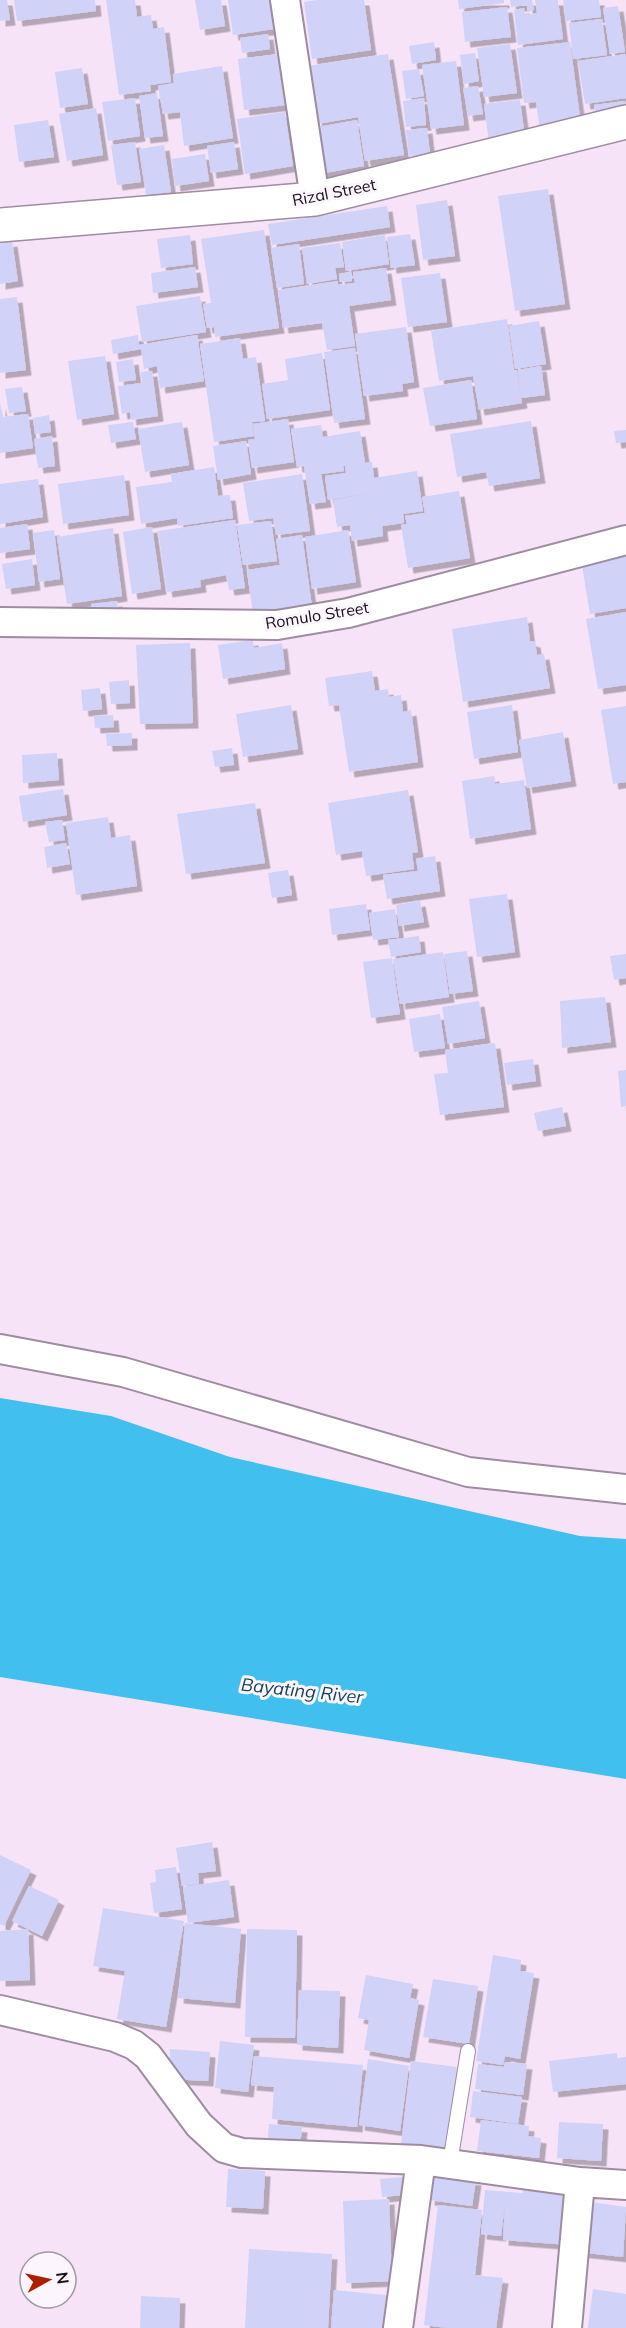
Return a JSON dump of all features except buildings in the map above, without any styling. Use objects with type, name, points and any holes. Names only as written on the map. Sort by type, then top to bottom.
[{"type":"street","points":[[285,0],[315,200]]},
{"type":"street","name":"Rizal Street","points":[[0,225],[315,200],[626,122]]},
{"type":"street","name":"Romulo Street","points":[[0,622],[277,624],[348,613],[626,540]]},
{"type":"street","points":[[0,1349],[123,1372],[468,1472],[626,1489]]},
{"type":"street","points":[[0,2010],[115,2037],[134,2045],[148,2056],[199,2125],[224,2148],[243,2152],[421,2160],[580,2182],[626,2185]]},
{"type":"street","points":[[398,2328],[421,2160]]},
{"type":"street","points":[[567,2328],[580,2182]]},
{"type":"lane","points":[[450,2163],[468,2051]]},
{"type":"water","name":"Bayating River","points":[[0,1398],[111,1416],[230,1457],[580,1536],[626,1539],[626,1779],[0,1677]]}]
